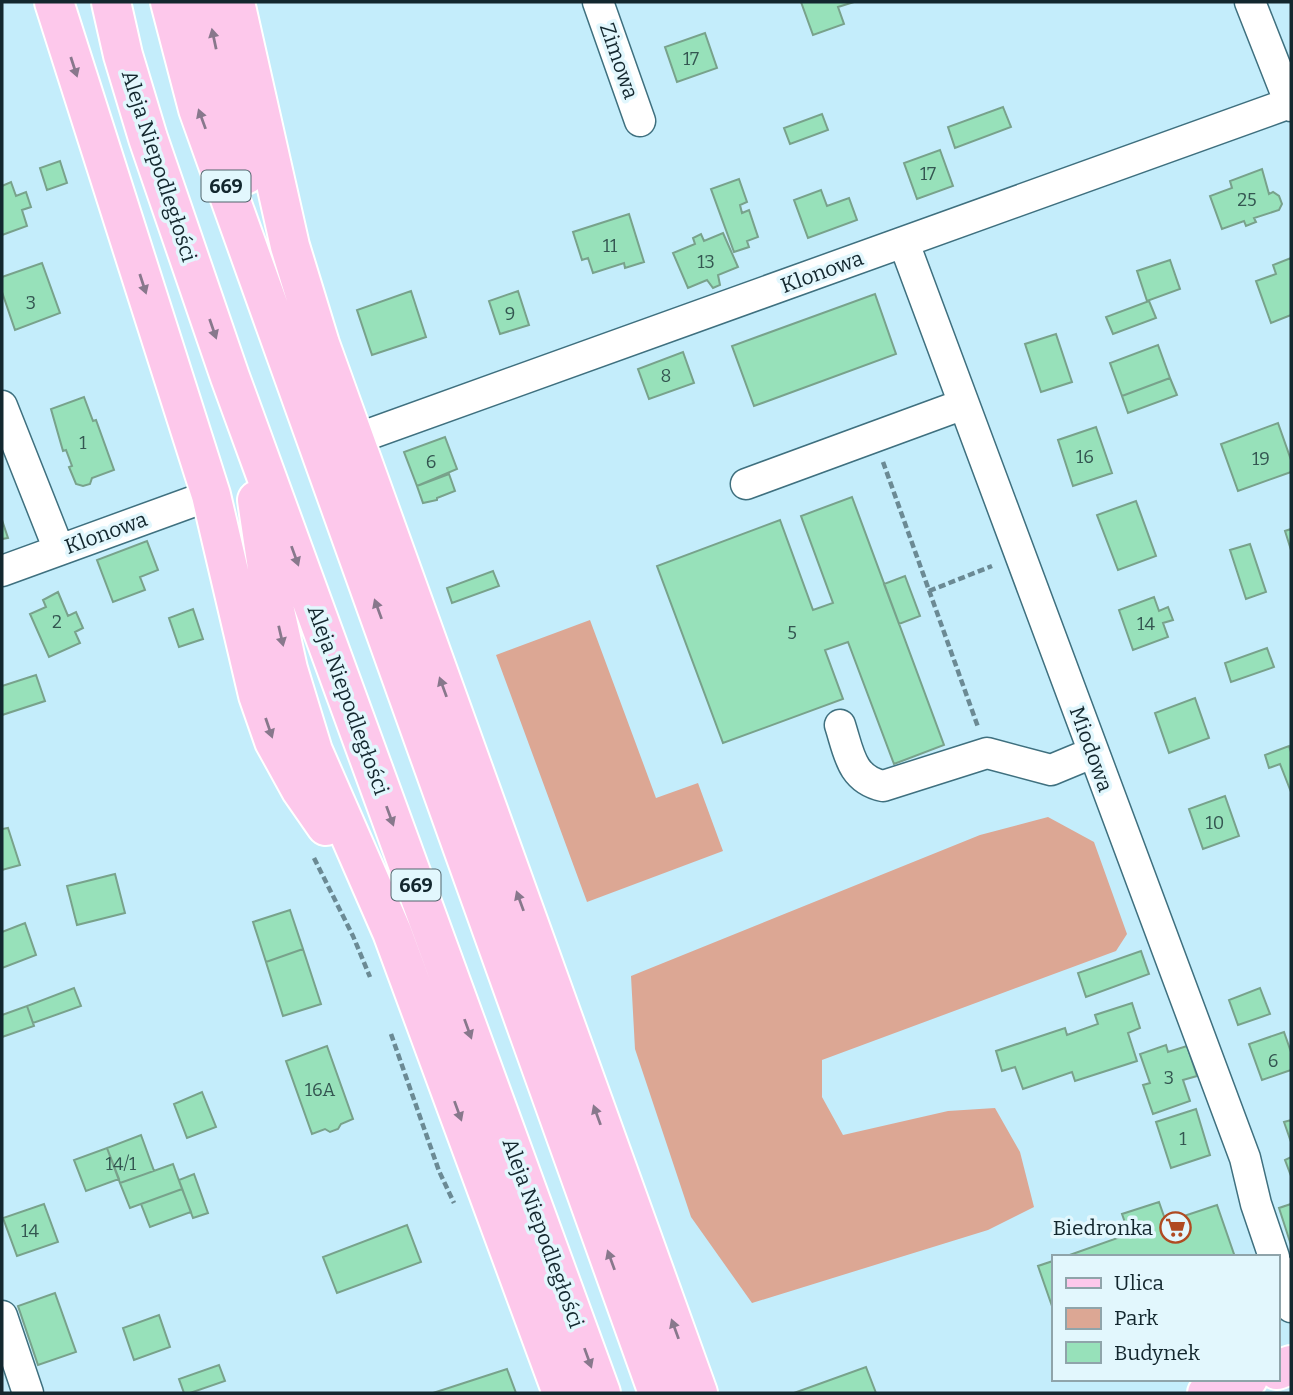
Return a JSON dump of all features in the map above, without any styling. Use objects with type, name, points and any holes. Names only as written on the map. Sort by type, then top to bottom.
[{"type":"main road","points":[[54,2],[211,495],[258,695],[274,741],[301,790],[352,863],[392,932]]},
{"type":"main road","points":[[104,2],[122,55]]},
{"type":"main road","name":"Aleja Niepodległości","points":[[111,2],[122,55],[148,138],[230,377],[601,1393]]},
{"type":"main road","name":"669","points":[[170,2],[198,109],[659,1393]]},
{"type":"main road","points":[[206,2],[226,97],[292,368]]},
{"type":"main road","points":[[235,2],[290,246],[320,344],[698,1393]]},
{"type":"main road","points":[[230,377],[258,507],[270,588],[288,669],[313,751],[392,932],[562,1393]]},
{"type":"main road","points":[[1207,1393],[1242,1381]]},
{"type":"street","name":"Zimowa","points":[[598,2],[640,121]]},
{"type":"street","points":[[1250,2],[1291,104]]},
{"type":"street","name":"Klonowa","points":[[353,440],[1291,104]]},
{"type":"street","name":"Miodowa","points":[[904,243],[1245,1158],[1256,1204],[1273,1255]]},
{"type":"street","points":[[746,484],[964,404]]},
{"type":"street","points":[[2,406],[59,550]]},
{"type":"street","name":"Klonowa","points":[[2,571],[211,495]]},
{"type":"street","points":[[839,725],[856,772],[870,783],[883,786],[987,753],[1051,770],[1092,753]]},
{"type":"street","points":[[1279,1272],[1291,1307]]},
{"type":"street","points":[[2,1316],[28,1393]]},
{"type":"path","points":[[874,438],[987,753]]},
{"type":"path","points":[[929,591],[992,566]]},
{"type":"green space","points":[[590,620],[656,798],[698,783],[723,851],[587,902],[496,655]]},
{"type":"green space","points":[[1048,817],[1094,842],[1127,934],[1116,951],[822,1060],[822,1097],[843,1135],[948,1111],[995,1108],[1020,1152],[1034,1207],[988,1230],[752,1303],[691,1217],[635,1049],[631,976],[980,835]]},
{"type":"building","points":[[801,2],[854,2],[838,7],[844,24],[813,35]]},
{"type":"building","points":[[705,33],[717,68],[677,82],[665,47]]},
{"type":"building","points":[[1003,107],[1011,127],[955,148],[948,127]]},
{"type":"building","points":[[822,114],[828,130],[790,144],[784,128]]},
{"type":"building","points":[[940,150],[953,186],[917,199],[904,163]]},
{"type":"building","points":[[60,161],[67,183],[47,190],[40,168]]},
{"type":"building","points":[[1262,169],[1269,194],[1273,192],[1279,196],[1282,204],[1279,210],[1254,218],[1256,222],[1246,226],[1244,221],[1222,229],[1210,196],[1232,188],[1230,181]]},
{"type":"building","points":[[739,179],[747,202],[740,205],[742,213],[749,210],[758,237],[747,241],[749,247],[734,252],[711,189]]},
{"type":"building","points":[[11,182],[16,196],[26,192],[31,207],[22,210],[27,226],[2,235],[2,186]]},
{"type":"building","points":[[821,190],[827,206],[849,198],[857,220],[808,238],[794,200]]},
{"type":"building","points":[[629,214],[644,262],[625,268],[624,263],[593,273],[588,258],[582,260],[573,232]]},
{"type":"building","points":[[723,233],[738,267],[718,275],[720,285],[713,288],[707,280],[688,288],[673,253],[695,244],[693,238],[701,234],[704,241]]},
{"type":"building","points":[[1291,258],[1291,315],[1271,323],[1256,281],[1276,274],[1273,265]]},
{"type":"building","points":[[1170,260],[1180,289],[1147,301],[1137,271]]},
{"type":"building","points":[[42,263],[60,313],[15,330],[2,292],[2,277]]},
{"type":"building","points":[[411,291],[426,337],[372,355],[357,310]]},
{"type":"building","points":[[518,291],[529,325],[500,334],[489,301]]},
{"type":"building","points":[[875,294],[896,354],[754,406],[732,346]]},
{"type":"building","points":[[1149,301],[1156,318],[1113,334],[1106,317]]},
{"type":"building","points":[[1056,334],[1072,382],[1041,392],[1025,344]]},
{"type":"building","points":[[1158,345],[1170,378],[1122,396],[1110,363]]},
{"type":"building","points":[[683,352],[694,383],[649,399],[638,369]]},
{"type":"building","points":[[1170,378],[1177,395],[1128,413],[1122,396]]},
{"type":"building","points":[[84,397],[93,421],[96,420],[114,470],[92,478],[90,484],[83,486],[76,484],[51,409]]},
{"type":"building","points":[[1278,423],[1291,460],[1291,472],[1238,491],[1221,444]]},
{"type":"building","points":[[1096,427],[1112,473],[1073,486],[1058,440]]},
{"type":"building","points":[[445,437],[457,469],[417,486],[404,452]]},
{"type":"building","points":[[449,474],[455,491],[437,500],[423,503],[417,486]]},
{"type":"building","points":[[852,497],[944,745],[894,764],[848,642],[825,650],[843,699],[723,743],[657,566],[780,520],[813,610],[833,603],[801,516]]},
{"type":"building","points":[[1136,501],[1156,556],[1118,570],[1097,515]]},
{"type":"building","points":[[2,520],[8,538],[2,539]]},
{"type":"building","points":[[1291,529],[1291,550],[1285,531]]},
{"type":"building","points":[[147,541],[158,570],[140,577],[145,590],[113,602],[97,560]]},
{"type":"building","points":[[1250,544],[1266,592],[1246,599],[1230,550]]},
{"type":"building","points":[[493,571],[499,586],[452,603],[447,588]]},
{"type":"building","points":[[905,576],[920,616],[899,624],[884,584]]},
{"type":"building","points":[[58,592],[68,616],[76,612],[83,628],[75,632],[80,643],[49,657],[30,614],[46,607],[43,600]]},
{"type":"building","points":[[1154,597],[1159,611],[1168,607],[1173,620],[1163,623],[1168,637],[1133,650],[1119,610]]},
{"type":"building","points":[[193,609],[203,639],[179,647],[169,618]]},
{"type":"building","points":[[1267,648],[1274,667],[1231,682],[1225,663]]},
{"type":"building","points":[[36,675],[45,701],[2,715],[2,686]]},
{"type":"building","points":[[1195,698],[1209,738],[1169,753],[1155,713]]},
{"type":"building","points":[[1289,746],[1291,792],[1280,764],[1269,768],[1265,755]]},
{"type":"building","points":[[1225,796],[1239,836],[1203,849],[1189,809]]},
{"type":"building","points":[[8,828],[20,865],[2,870],[2,829]]},
{"type":"building","points":[[115,874],[125,913],[77,925],[67,886]]},
{"type":"building","points":[[290,910],[303,949],[266,962],[253,922]]},
{"type":"building","points":[[25,923],[36,955],[2,968],[2,932]]},
{"type":"building","points":[[303,949],[321,1004],[283,1016],[266,962]]},
{"type":"building","points":[[1141,951],[1149,974],[1086,997],[1078,973]]},
{"type":"building","points":[[74,988],[81,1006],[33,1023],[27,1006]]},
{"type":"building","points":[[1260,988],[1270,1014],[1238,1025],[1229,1000]]},
{"type":"building","points":[[1132,1003],[1140,1028],[1128,1033],[1137,1061],[1075,1081],[1072,1072],[1023,1089],[1015,1067],[1002,1071],[996,1051],[1065,1028],[1067,1035],[1098,1024],[1095,1015]]},
{"type":"building","points":[[27,1006],[34,1026],[2,1037],[2,1015]]},
{"type":"building","points":[[1284,1032],[1291,1052],[1291,1070],[1262,1080],[1249,1044]]},
{"type":"building","points":[[1166,1045],[1168,1052],[1187,1046],[1197,1076],[1183,1080],[1190,1101],[1153,1114],[1143,1085],[1150,1083],[1140,1054]]},
{"type":"building","points":[[327,1046],[353,1119],[330,1132],[325,1129],[312,1134],[286,1061]]},
{"type":"building","points":[[202,1092],[216,1127],[187,1138],[174,1104]]},
{"type":"building","points":[[1196,1109],[1210,1155],[1171,1168],[1156,1122]]},
{"type":"building","points":[[1291,1120],[1291,1142],[1284,1122]]},
{"type":"building","points":[[141,1135],[154,1171],[120,1183],[107,1148]]},
{"type":"building","points":[[107,1148],[119,1179],[86,1191],[74,1160]]},
{"type":"building","points":[[1291,1157],[1291,1176],[1285,1160]]},
{"type":"building","points":[[173,1164],[182,1189],[130,1208],[120,1183]]},
{"type":"building","points":[[194,1174],[208,1213],[193,1218],[179,1180]]},
{"type":"building","points":[[182,1189],[191,1212],[150,1227],[141,1204]]},
{"type":"building","name":"Biedronka","points":[[1159,1202],[1166,1222],[1217,1205],[1234,1255],[1070,1255],[1129,1234],[1122,1214]]},
{"type":"building","points":[[44,1204],[58,1242],[17,1256],[3,1218]]},
{"type":"building","points":[[1291,1204],[1291,1245],[1279,1208]]},
{"type":"building","points":[[407,1225],[421,1262],[337,1293],[323,1257]]},
{"type":"building","name":"Biedronka","points":[[1052,1261],[1052,1306],[1038,1266]]},
{"type":"building","points":[[55,1293],[76,1352],[38,1365],[18,1306]]},
{"type":"building","points":[[159,1315],[170,1347],[134,1360],[123,1328]]},
{"type":"building","points":[[219,1365],[225,1381],[184,1393],[179,1379]]},
{"type":"building","points":[[866,1367],[876,1393],[794,1393]]},
{"type":"building","points":[[507,1369],[516,1393],[433,1393]]},
{"type":"place","name":"Biedronka","points":[[1176,1228]]}]
